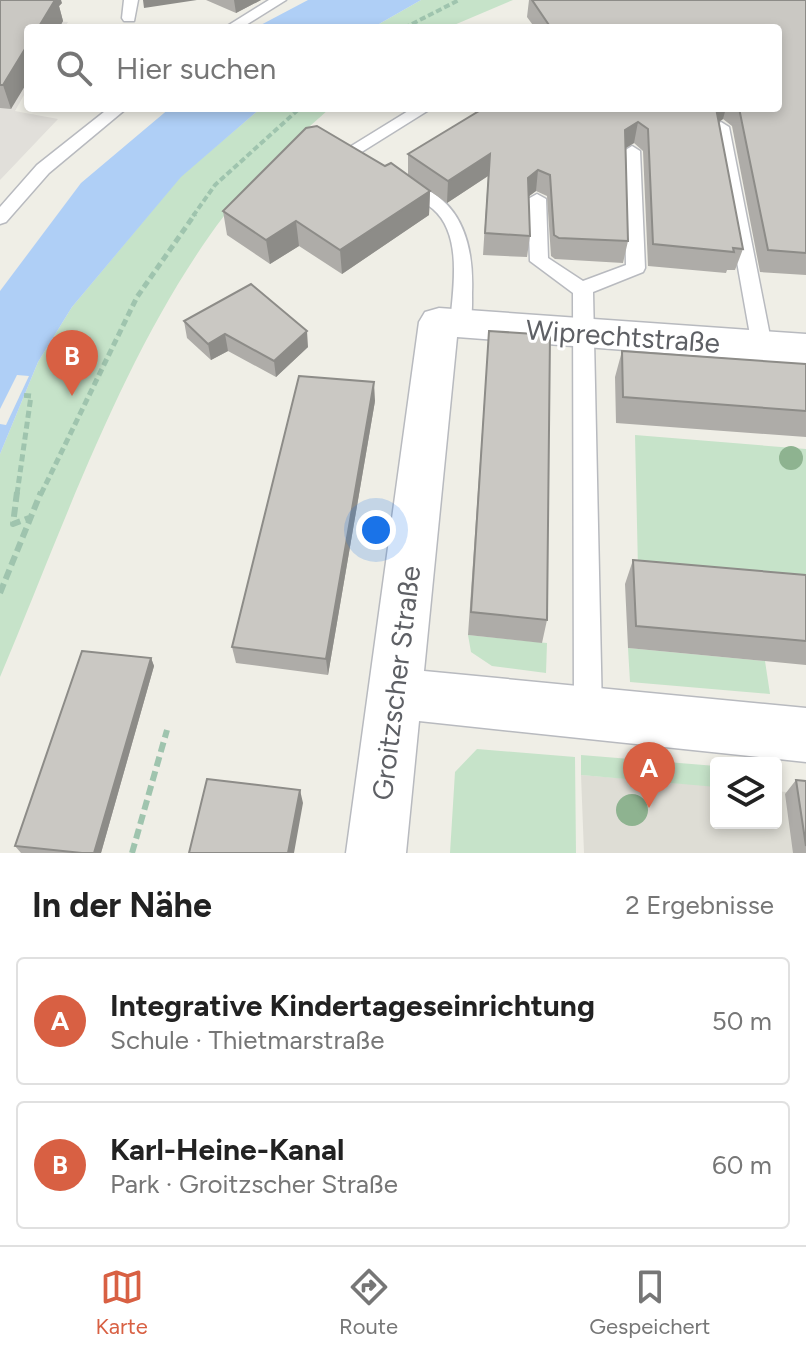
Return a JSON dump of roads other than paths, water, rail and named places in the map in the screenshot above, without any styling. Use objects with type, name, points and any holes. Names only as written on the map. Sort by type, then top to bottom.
[{"type":"street","name":"Wiprechtstraße","points":[[449,323],[806,349]]},
{"type":"street","name":"Groitzscher Straße","points":[[376,853],[394,693],[449,323]]},
{"type":"street","points":[[394,693],[806,735]]},
{"type":"lane","points":[[129,18],[131,0]]},
{"type":"lane","points":[[238,24],[279,0]]},
{"type":"lane","points":[[0,218],[43,169],[114,112]]},
{"type":"lane","points":[[417,112],[348,153],[441,206],[459,237],[463,288],[449,323]]},
{"type":"lane","points":[[721,127],[762,346]]},
{"type":"lane","points":[[583,290],[636,268],[632,151]]},
{"type":"lane","points":[[537,199],[539,261],[583,290]]},
{"type":"lane","points":[[583,290],[588,713]]},
{"type":"water","points":[[308,0],[421,0],[379,24],[263,24]]},
{"type":"water","points":[[165,112],[256,112],[181,177],[72,307],[38,362],[0,454],[0,291],[81,183]]},
{"type":"place","name":"Karl-Heine-Kanal","points":[[72,396]]},
{"type":"place","name":"Integrative Kindertageseinrichtung","points":[[649,808]]}]
